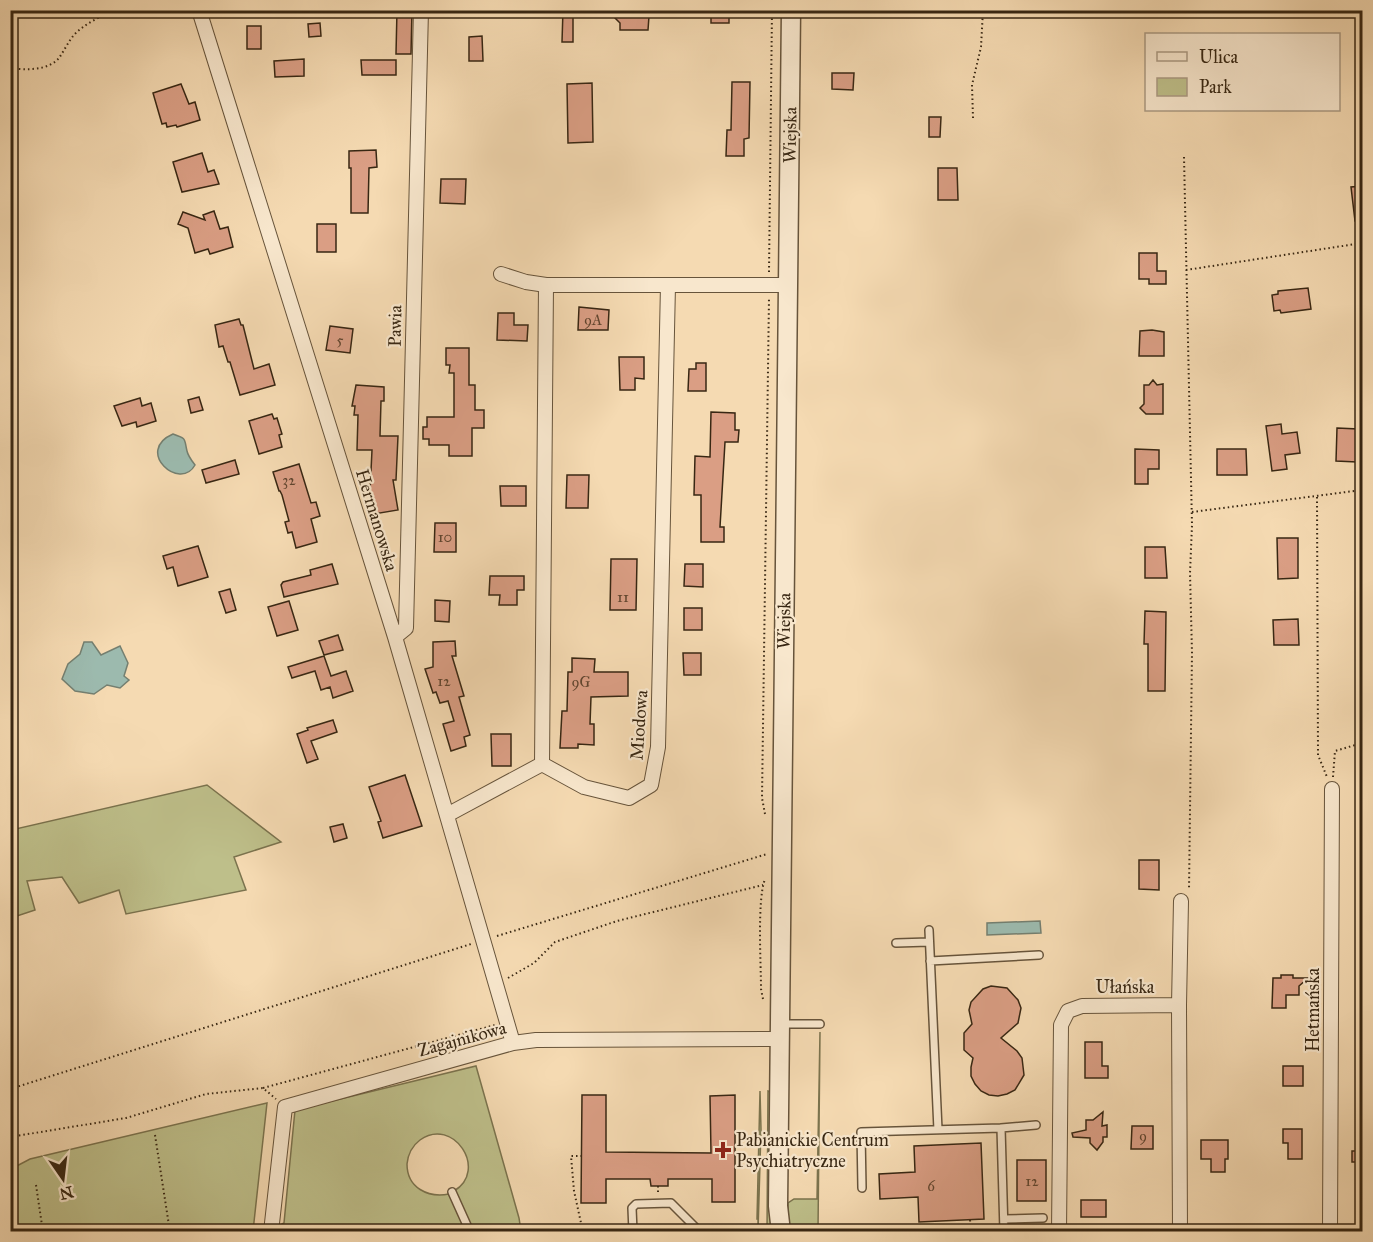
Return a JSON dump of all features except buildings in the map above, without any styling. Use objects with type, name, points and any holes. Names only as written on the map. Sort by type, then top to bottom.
[{"type":"street","name":"Hermanowska","points":[[199,10],[395,637],[513,1042]]},
{"type":"street","name":"Pawia","points":[[395,637],[406,628],[421,10]]},
{"type":"street","name":"Wiejska","points":[[782,1232],[778,1206],[791,10]]},
{"type":"street","points":[[501,274],[526,282],[546,285],[788,285]]},
{"type":"street","points":[[447,815],[542,764],[546,285]]},
{"type":"street","name":"Miodowa","points":[[542,764],[584,787],[629,798],[651,785],[658,747],[668,285]]},
{"type":"street","name":"Hetmańska","points":[[1330,1232],[1332,789]]},
{"type":"street","points":[[1179,1005],[1185,897]]},
{"type":"street","name":"Ułańska","points":[[1059,1232],[1061,1025],[1068,1011],[1082,1006],[1179,1005],[1179,1232]]},
{"type":"street","name":"Zagajnikowa","points":[[285,1107],[513,1042],[780,1032]]},
{"type":"street","points":[[271,1232],[285,1107]]},
{"type":"lane","points":[[929,930],[938,1130]]},
{"type":"lane","points":[[896,943],[929,942]]},
{"type":"lane","points":[[930,961],[1039,956]]},
{"type":"lane","points":[[780,1032],[820,1024]]},
{"type":"lane","points":[[862,1188],[861,1132],[1036,1125]]},
{"type":"lane","points":[[1001,1128],[1004,1225],[1043,1218]]},
{"type":"lane","points":[[452,1192],[470,1232]]},
{"type":"lane","points":[[633,1232],[632,1208],[636,1204],[671,1203],[700,1232]]},
{"type":"path","points":[[10,68],[26,70],[43,67],[56,61],[73,36],[83,27],[113,10]]},
{"type":"path","points":[[767,820],[762,798],[772,10]]},
{"type":"path","points":[[973,118],[972,86],[981,47],[983,10]]},
{"type":"path","points":[[1184,157],[1192,512],[1185,897]]},
{"type":"path","points":[[1186,270],[1362,243]]},
{"type":"path","points":[[1192,512],[1362,490]]},
{"type":"path","points":[[1317,497],[1318,755],[1332,789]]},
{"type":"path","points":[[1332,789],[1335,751],[1362,743]]},
{"type":"path","points":[[768,847],[768,863]]},
{"type":"path","points":[[10,1089],[484,940],[768,854]]},
{"type":"path","points":[[498,985],[534,963],[555,942],[617,921],[763,885],[768,873]]},
{"type":"path","points":[[10,1137],[126,1118],[206,1094],[263,1088],[508,1022]]},
{"type":"path","points":[[263,1088],[285,1107]]},
{"type":"path","points":[[155,1135],[170,1232]]},
{"type":"path","points":[[582,1156],[571,1156],[574,1191],[583,1232]]},
{"type":"path","points":[[36,1185],[43,1232]]},
{"type":"path","points":[[970,1220],[971,1232]]},
{"type":"path","points":[[971,1227],[1004,1225]]},
{"type":"green space","points":[[207,785],[281,842],[234,857],[246,890],[126,914],[119,890],[79,903],[62,877],[27,881],[35,910],[11,918],[11,830]]},
{"type":"green space","points":[[820,1032],[818,1231],[788,1231],[788,1203],[794,1199],[817,1199]]},
{"type":"green space","points":[[476,1066],[521,1231],[473,1231],[454,1191],[464,1182],[468,1171],[463,1149],[454,1140],[444,1135],[432,1134],[420,1140],[409,1154],[408,1172],[420,1190],[426,1193],[449,1194],[466,1231],[282,1232],[295,1110]]},
{"type":"green space","points":[[760,1091],[761,1129],[758,1232],[757,1219]]},
{"type":"green space","points":[[768,1091],[771,1092],[774,1231],[767,1232]]},
{"type":"green space","points":[[267,1103],[253,1231],[11,1231],[11,1169],[30,1159]]},
{"type":"shaded area","points":[[173,434],[184,440],[188,455],[195,465],[188,472],[180,474],[171,472],[159,458],[158,450],[162,441]]},
{"type":"shaded area","points":[[84,642],[92,642],[101,655],[120,646],[128,663],[124,676],[129,680],[120,688],[107,685],[94,694],[75,691],[62,679],[68,664],[80,654]]},
{"type":"shaded area","points":[[1040,921],[1041,933],[987,935],[987,923]]},
{"type":"place","name":"Pabianickie Centrum Psychiatryczne","points":[[723,1150]]}]
